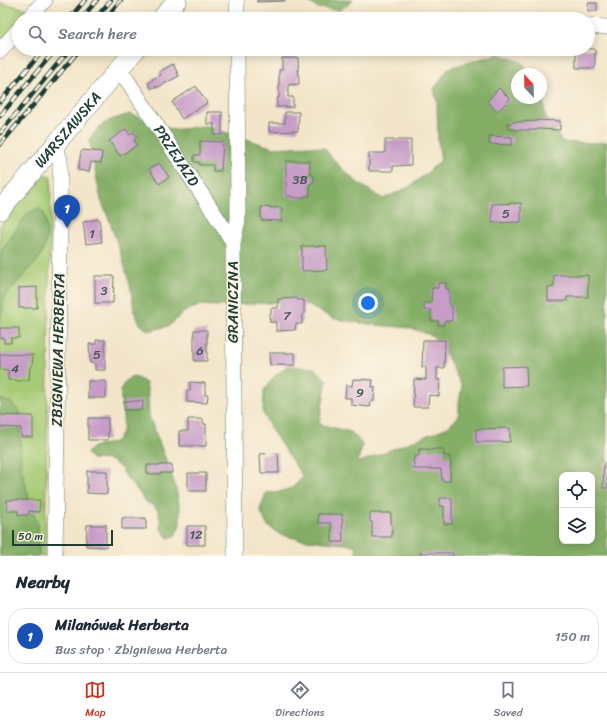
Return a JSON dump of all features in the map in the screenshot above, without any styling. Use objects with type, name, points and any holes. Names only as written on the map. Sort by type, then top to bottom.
[{"type":"street","points":[[167,12],[177,0]]},
{"type":"street","points":[[237,0],[237,12]]},
{"type":"street","points":[[34,12],[42,3]]},
{"type":"street","points":[[595,26],[607,27]]},
{"type":"street","points":[[0,51],[12,37]]},
{"type":"street","name":"WARSZAWSKA","points":[[0,210],[130,56]]},
{"type":"street","name":"GRANICZNA","points":[[235,556],[233,242],[238,220],[237,56]]},
{"type":"street","name":"PRZEJAZD","points":[[118,70],[127,80],[233,242]]},
{"type":"street","name":"ZBIGNIEWA HERBERTA","points":[[52,147],[58,153],[60,160],[55,556]]},
{"type":"green space","points":[[309,0],[353,0],[339,10],[318,8],[310,3]]},
{"type":"green space","points":[[0,3],[33,10],[31,12],[12,12],[12,34],[0,48]]},
{"type":"green space","points":[[491,56],[504,56],[522,62],[526,68],[511,68],[511,104],[544,104],[545,115],[562,142],[607,142],[607,556],[357,556],[355,545],[298,539],[279,534],[267,525],[260,510],[266,493],[279,492],[292,488],[303,477],[271,429],[263,413],[264,390],[275,376],[287,366],[314,368],[327,380],[319,424],[351,432],[363,445],[358,463],[448,427],[459,416],[459,402],[462,387],[445,352],[433,336],[411,328],[375,325],[335,319],[299,301],[216,306],[201,305],[184,312],[169,326],[148,331],[140,324],[134,311],[131,289],[123,260],[101,200],[89,140],[100,126],[111,120],[130,114],[173,130],[206,126],[274,148],[308,146],[324,148],[340,167],[358,183],[383,199],[409,187],[441,160],[438,141],[437,102],[434,89],[449,68]]},
{"type":"green space","points":[[44,174],[51,177],[45,556],[0,556],[0,226]]},
{"type":"green space","points":[[38,208],[44,213],[47,234],[45,245],[39,259],[5,296],[0,320],[0,253],[27,214]]},
{"type":"green space","points":[[134,376],[146,383],[149,416],[176,489],[180,510],[180,525],[175,536],[168,538],[161,529],[158,511],[154,506],[146,502],[122,470],[110,460],[92,459],[87,454],[94,447],[110,444],[117,440],[123,425],[121,401],[122,387],[127,380]]},
{"type":"green space","points":[[0,399],[12,403],[20,412],[21,468],[29,500],[37,523],[39,556],[0,556]]},
{"type":"building","points":[[257,0],[285,0],[285,1],[257,2]]},
{"type":"building","points":[[588,3],[597,3],[597,11],[588,11]]},
{"type":"building","points":[[576,56],[595,56],[595,68],[576,68]]},
{"type":"building","points":[[282,58],[298,58],[299,84],[288,85],[288,97],[293,97],[293,107],[277,107],[277,98],[279,98],[279,70],[282,70]]},
{"type":"building","points":[[173,64],[179,76],[151,89],[148,83],[153,80],[152,79],[161,75],[159,72]]},
{"type":"building","points":[[196,86],[207,103],[182,119],[172,102]]},
{"type":"building","points":[[499,88],[510,99],[497,112],[487,101]]},
{"type":"building","points":[[207,112],[222,112],[222,135],[214,135],[214,124],[207,124]]},
{"type":"building","points":[[285,112],[299,112],[298,131],[269,132],[269,123],[285,123]]},
{"type":"building","points":[[537,120],[560,121],[560,130],[508,129],[507,123]]},
{"type":"building","points":[[126,129],[130,135],[134,132],[137,137],[134,140],[137,145],[120,156],[109,141]]},
{"type":"building","points":[[489,136],[512,137],[512,145],[489,144]]},
{"type":"building","points":[[385,140],[411,140],[411,165],[393,166],[393,171],[369,171],[369,153],[385,153]]},
{"type":"building","points":[[200,141],[223,142],[221,171],[213,171],[213,165],[199,165],[199,162],[194,162],[194,155],[200,155]]},
{"type":"building","points":[[83,150],[102,152],[101,163],[91,162],[89,172],[78,170],[81,152]]},
{"type":"building","points":[[286,161],[310,161],[310,174],[314,176],[314,181],[310,184],[310,196],[304,196],[304,198],[293,198],[292,196],[286,196]]},
{"type":"building","points":[[159,163],[169,177],[159,184],[149,169]]},
{"type":"building","points":[[521,203],[521,222],[492,223],[492,204]]},
{"type":"building","points":[[261,207],[282,208],[282,221],[261,220]]},
{"type":"building","points":[[99,219],[102,242],[86,244],[83,222]]},
{"type":"building","points":[[302,246],[326,246],[327,270],[302,271]]},
{"type":"building","points":[[554,275],[588,275],[588,297],[567,297],[567,301],[548,301],[548,287],[554,287]]},
{"type":"building","points":[[95,276],[114,276],[113,303],[95,303]]},
{"type":"building","points":[[438,283],[446,283],[446,289],[449,289],[449,306],[452,306],[452,321],[444,321],[444,325],[438,325],[438,321],[431,321],[431,310],[424,310],[424,303],[431,303],[432,288],[438,288]]},
{"type":"building","points":[[37,287],[37,308],[19,308],[19,288]]},
{"type":"building","points":[[297,298],[298,300],[304,300],[302,324],[296,324],[295,330],[276,331],[276,322],[270,322],[269,315],[271,314],[271,308],[278,308],[278,299]]},
{"type":"building","points":[[0,328],[19,328],[19,338],[11,338],[11,343],[4,343],[4,338],[0,338]]},
{"type":"building","points":[[194,330],[207,330],[207,361],[194,361]]},
{"type":"building","points":[[96,340],[105,340],[105,370],[95,370],[95,364],[90,363],[89,344],[96,344]]},
{"type":"building","points":[[423,340],[445,340],[444,368],[437,368],[437,380],[440,380],[439,396],[429,395],[428,407],[413,407],[414,379],[426,380],[426,367],[422,367]]},
{"type":"building","points":[[269,353],[295,353],[295,365],[270,365]]},
{"type":"building","points":[[0,354],[33,355],[29,380],[8,380],[8,370],[0,369]]},
{"type":"building","points":[[526,366],[527,386],[502,387],[502,367]]},
{"type":"building","points":[[353,379],[373,380],[372,387],[375,387],[374,401],[371,401],[370,407],[351,405],[351,398],[345,398],[346,385],[352,386]]},
{"type":"building","points":[[88,381],[106,381],[106,398],[88,398]]},
{"type":"building","points":[[190,382],[205,383],[205,395],[208,395],[207,403],[187,402],[187,390],[190,390]]},
{"type":"building","points":[[124,401],[143,401],[142,410],[124,410]]},
{"type":"building","points":[[0,415],[33,416],[33,437],[21,437],[21,428],[0,427]]},
{"type":"building","points":[[88,418],[108,418],[108,440],[88,440]]},
{"type":"building","points":[[188,419],[203,419],[203,424],[206,424],[206,446],[179,446],[179,431],[188,431]]},
{"type":"building","points":[[510,428],[510,442],[476,442],[476,429]]},
{"type":"building","points":[[419,449],[444,449],[444,456],[450,456],[450,481],[442,481],[441,469],[414,469],[414,456],[419,456]]},
{"type":"building","points":[[278,453],[279,473],[261,473],[260,454]]},
{"type":"building","points":[[604,463],[607,463],[607,488],[603,488]]},
{"type":"building","points":[[147,465],[172,465],[172,473],[147,474]]},
{"type":"building","points":[[87,471],[107,471],[107,494],[87,493]]},
{"type":"building","points":[[188,473],[206,473],[206,491],[188,491]]},
{"type":"building","points":[[440,498],[452,498],[452,524],[444,524],[444,506],[440,506]]},
{"type":"building","points":[[7,500],[40,500],[39,512],[29,511],[28,515],[18,515],[18,511],[7,511]]},
{"type":"building","points":[[370,513],[391,513],[392,537],[372,537],[372,522],[370,522]]},
{"type":"building","points":[[318,514],[342,514],[343,542],[332,542],[331,523],[318,523]]},
{"type":"building","points":[[122,518],[146,518],[146,529],[122,529]]},
{"type":"building","points":[[87,525],[106,525],[106,547],[86,546]]},
{"type":"building","points":[[187,526],[205,526],[205,545],[187,545]]},
{"type":"building","points":[[420,553],[453,553],[453,556],[420,556]]},
{"type":"railway","points":[[75,12],[85,0]]},
{"type":"railway","points":[[87,12],[97,0]]},
{"type":"railway","points":[[101,12],[111,0]]},
{"type":"railway","points":[[111,12],[121,0]]},
{"type":"railway","points":[[0,102],[38,56]]},
{"type":"railway","points":[[0,116],[50,56]]},
{"type":"railway","points":[[0,133],[64,56]]},
{"type":"railway","points":[[0,145],[74,56]]},
{"type":"place","name":"Milanówek Herberta","points":[[67,228]]}]
